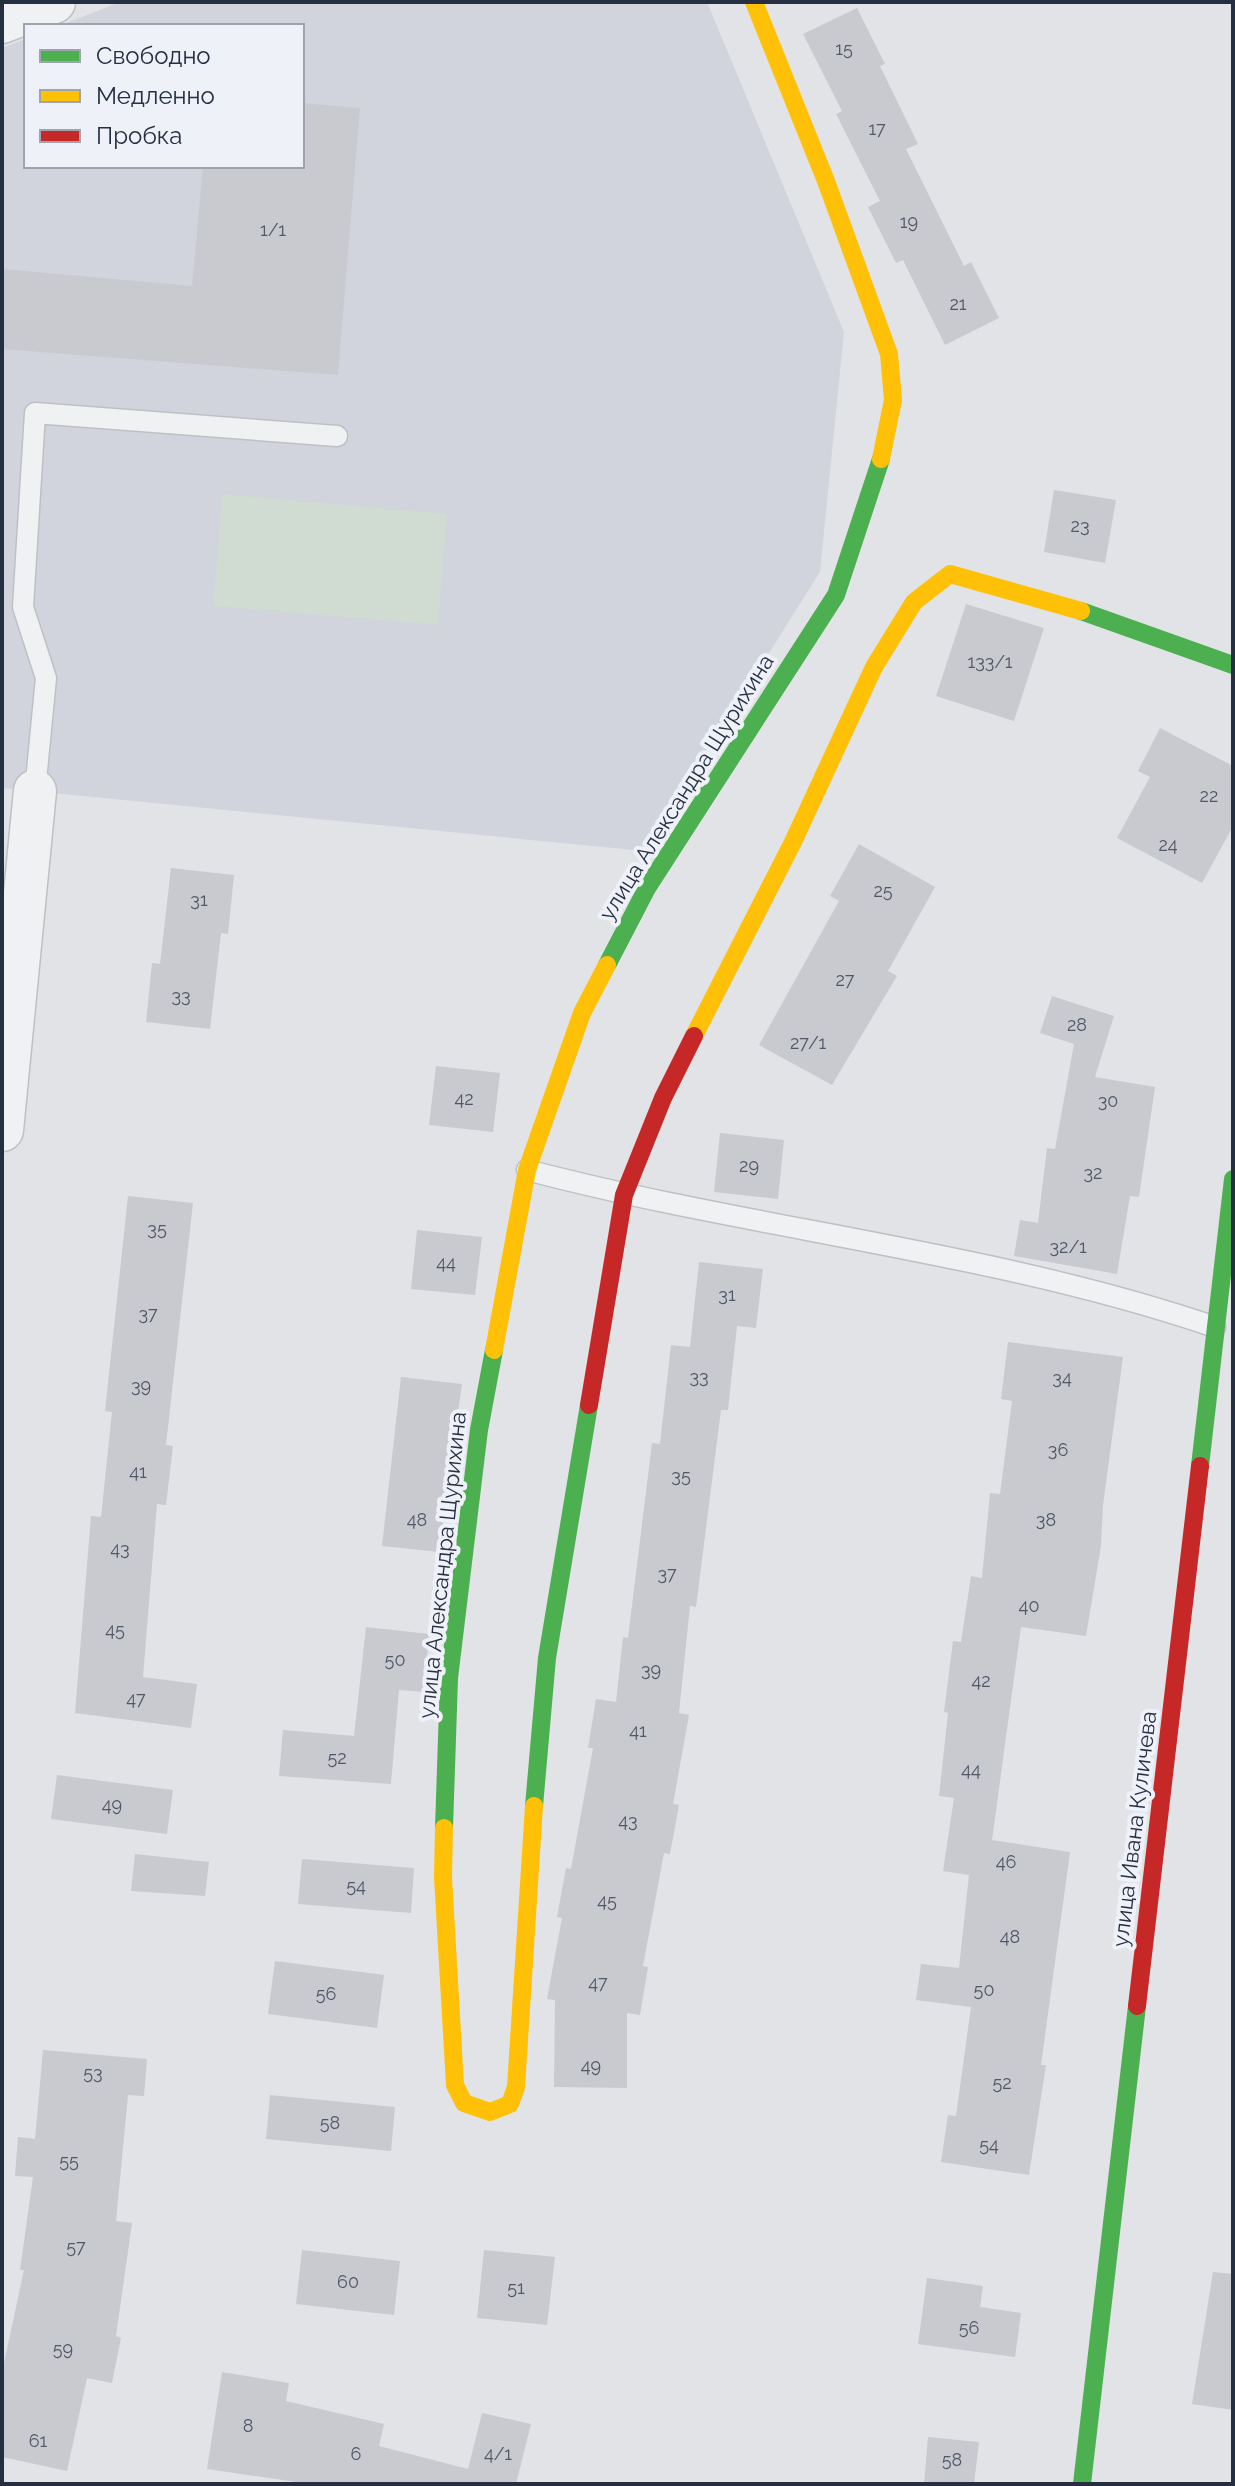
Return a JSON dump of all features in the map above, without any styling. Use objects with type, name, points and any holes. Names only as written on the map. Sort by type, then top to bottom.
[{"type":"street","points":[[2,22],[54,2]]},
{"type":"street","name":"улица Александра Щурихина","points":[[754,2],[820,166],[889,354],[893,400],[877,480],[836,595],[647,888],[582,1013],[527,1170],[479,1430],[449,1678],[443,1877],[455,2085],[464,2103],[490,2112],[510,2104],[516,2087],[533,1818],[547,1658],[624,1195],[663,1098],[793,842],[874,667],[914,602],[950,574],[1079,610],[1233,665]]},
{"type":"street","points":[[2,1130],[4,1081],[35,791]]},
{"type":"street","name":"улица Ивана Куличева","points":[[1082,2484],[1224,1328],[1233,1179]]},
{"type":"lane","points":[[35,791],[46,678],[23,607],[35,413],[337,436]]},
{"type":"lane","points":[[527,1170],[624,1195],[1058,1279],[1224,1328]]},
{"type":"shaded area","points":[[120,2],[707,2],[844,332],[820,572],[644,851],[2,788],[2,48],[24,40],[24,168],[304,168],[304,24],[64,24]]},
{"type":"shaded area","points":[[222,494],[447,514],[438,625],[213,606]]},
{"type":"building","points":[[857,8],[885,64],[880,66],[918,144],[906,149],[964,266],[971,262],[999,318],[945,345],[903,260],[896,263],[868,207],[880,201],[836,114],[842,111],[803,34]]},
{"type":"building","points":[[304,103],[360,108],[338,375],[2,349],[2,269],[192,286],[203,168],[304,168]]},
{"type":"building","points":[[1054,490],[1116,500],[1105,563],[1044,552]]},
{"type":"building","points":[[966,604],[1044,628],[1014,721],[936,696]]},
{"type":"building","points":[[1160,728],[1233,766],[1233,826],[1202,883],[1117,838],[1150,777],[1138,771]]},
{"type":"building","points":[[859,844],[935,887],[888,971],[897,976],[832,1085],[759,1045],[839,901],[830,896]]},
{"type":"building","points":[[171,868],[234,875],[228,934],[221,933],[210,1029],[146,1022],[152,963],[160,964]]},
{"type":"building","points":[[1052,996],[1114,1016],[1095,1077],[1155,1087],[1139,1197],[1130,1196],[1117,1274],[1014,1256],[1020,1220],[1038,1223],[1047,1148],[1055,1149],[1074,1044],[1040,1033]]},
{"type":"building","points":[[436,1066],[500,1073],[493,1132],[429,1125]]},
{"type":"building","points":[[720,1133],[784,1140],[778,1199],[714,1192]]},
{"type":"building","points":[[128,1196],[193,1203],[166,1445],[173,1446],[166,1505],[157,1504],[143,1677],[197,1684],[191,1728],[75,1713],[91,1516],[101,1517],[112,1412],[105,1411]]},
{"type":"building","points":[[417,1230],[482,1237],[475,1295],[411,1289]]},
{"type":"building","points":[[699,1262],[763,1269],[756,1328],[737,1326],[728,1410],[721,1410],[696,1607],[690,1606],[679,1713],[689,1715],[673,1804],[679,1805],[670,1854],[664,1853],[643,1966],[648,1967],[640,2015],[627,2013],[627,2088],[554,2087],[555,2000],[547,1999],[562,1918],[557,1917],[566,1868],[571,1869],[593,1748],[588,1748],[596,1699],[616,1702],[623,1637],[628,1638],[652,1443],[660,1444],[671,1345],[690,1347]]},
{"type":"building","points":[[1008,1342],[1123,1357],[1103,1505],[1101,1546],[1086,1636],[1021,1627],[992,1840],[1070,1852],[1041,2065],[1046,2065],[1029,2175],[941,2162],[948,2115],[956,2116],[971,2007],[916,2000],[921,1964],[959,1968],[969,1875],[943,1871],[954,1798],[939,1796],[948,1713],[944,1712],[953,1641],[961,1642],[971,1576],[982,1578],[990,1493],[1000,1494],[1012,1401],[1001,1399]]},
{"type":"building","points":[[401,1377],[462,1384],[439,1552],[382,1546]]},
{"type":"building","points":[[366,1627],[429,1634],[424,1692],[399,1690],[391,1784],[279,1776],[283,1730],[354,1736]]},
{"type":"building","points":[[57,1775],[173,1790],[167,1834],[51,1819]]},
{"type":"building","points":[[135,1854],[209,1862],[205,1896],[131,1891]]},
{"type":"building","points":[[302,1859],[414,1868],[411,1913],[298,1904]]},
{"type":"building","points":[[275,1961],[384,1975],[377,2028],[268,2014]]},
{"type":"building","points":[[43,2050],[147,2059],[144,2096],[128,2095],[116,2221],[132,2223],[116,2336],[121,2338],[112,2383],[87,2378],[67,2471],[2,2457],[2,2372],[24,2270],[20,2270],[33,2177],[15,2176],[18,2137],[35,2139]]},
{"type":"building","points":[[270,2095],[395,2107],[391,2151],[266,2139]]},
{"type":"building","points":[[302,2250],[400,2261],[394,2315],[296,2304]]},
{"type":"building","points":[[484,2250],[555,2257],[547,2325],[477,2318]]},
{"type":"building","points":[[1213,2272],[1233,2274],[1233,2410],[1192,2404]]},
{"type":"building","points":[[927,2278],[983,2286],[980,2307],[1021,2313],[1015,2357],[918,2344]]},
{"type":"building","points":[[222,2372],[289,2383],[286,2401],[384,2424],[379,2446],[468,2469],[482,2413],[531,2424],[516,2484],[310,2484],[207,2469]]},
{"type":"building","points":[[928,2437],[979,2442],[974,2484],[924,2484]]},
{"type":"traffic: fast","points":[[607,965],[647,888],[836,595],[881,459]]},
{"type":"traffic: fast","points":[[1081,611],[1233,665]]},
{"type":"traffic: fast","points":[[1200,1466],[1233,1179]]},
{"type":"traffic: fast","points":[[444,1828],[449,1678],[479,1430],[494,1350]]},
{"type":"traffic: fast","points":[[534,1806],[547,1658],[589,1405]]},
{"type":"traffic: fast","points":[[1082,2484],[1137,2006]]},
{"type":"traffic: slow","points":[[754,2],[826,181],[889,354],[893,400],[881,459]]},
{"type":"traffic: slow","points":[[694,1036],[793,842],[874,667],[914,602],[950,574],[1081,611]]},
{"type":"traffic: slow","points":[[494,1350],[527,1170],[582,1013],[607,965]]},
{"type":"traffic: slow","points":[[444,1828],[443,1877],[455,2085],[464,2103],[490,2112],[510,2104],[516,2087],[534,1806]]},
{"type":"traffic: jam","points":[[589,1405],[624,1195],[663,1098],[694,1036]]},
{"type":"traffic: jam","points":[[1137,2006],[1200,1466]]}]
